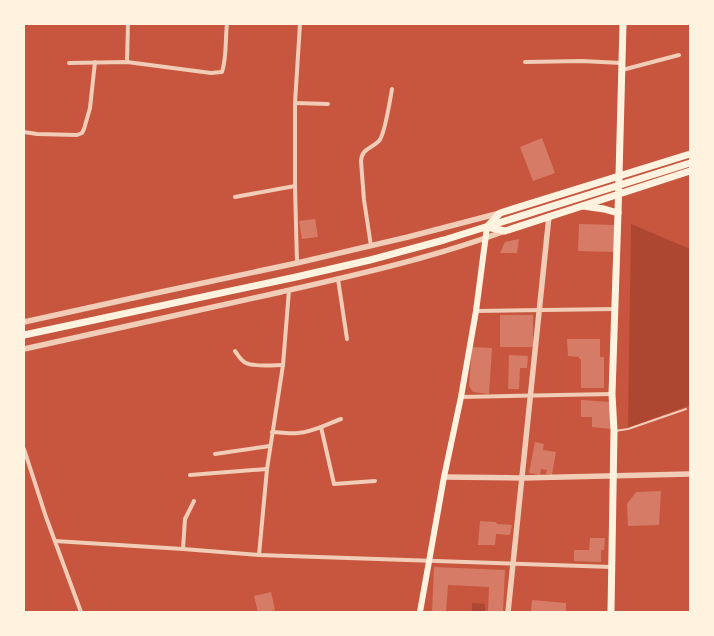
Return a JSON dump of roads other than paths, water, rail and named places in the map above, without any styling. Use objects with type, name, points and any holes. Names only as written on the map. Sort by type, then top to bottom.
[{"type":"main road","points":[[611,612],[614,431],[612,394],[622,24]]},
{"type":"main road","points":[[420,612],[444,477],[461,397],[476,310],[487,227],[500,213],[690,154]]},
{"type":"main road","points":[[24,335],[370,260],[487,227],[690,163]]},
{"type":"main road","points":[[487,227],[505,231],[690,171]]},
{"type":"main road","points":[[581,206],[604,209],[618,213]]},
{"type":"street","points":[[127,62],[128,24]]},
{"type":"street","points":[[69,63],[127,62],[211,73],[222,72],[225,62],[225,39],[227,24]]},
{"type":"street","points":[[297,264],[295,103],[300,24]]},
{"type":"street","points":[[525,62],[582,61],[621,66],[679,55]]},
{"type":"street","points":[[24,132],[37,134],[77,135],[82,133],[90,108],[95,62]]},
{"type":"street","points":[[371,246],[364,200],[361,161],[364,152],[378,141],[383,133],[392,89]]},
{"type":"street","points":[[295,103],[328,104]]},
{"type":"street","points":[[235,197],[295,186]]},
{"type":"street","points":[[24,322],[297,264],[500,213]]},
{"type":"street","points":[[508,612],[549,216]]},
{"type":"street","points":[[24,349],[402,264],[505,231]]},
{"type":"street","points":[[338,279],[347,339]]},
{"type":"street","points":[[259,555],[267,469],[283,365],[289,290]]},
{"type":"street","points":[[476,310],[615,309]]},
{"type":"street","points":[[235,351],[246,364],[283,365]]},
{"type":"street","points":[[461,397],[612,394]]},
{"type":"street","points":[[272,432],[298,433],[321,427],[341,419]]},
{"type":"street","points":[[321,427],[334,484],[375,481]]},
{"type":"street","points":[[215,454],[270,446]]},
{"type":"street","points":[[24,449],[55,541],[82,612]]},
{"type":"street","points":[[190,475],[267,469]]},
{"type":"street","points":[[444,477],[522,478],[690,474]]},
{"type":"street","points":[[183,549],[185,519],[194,501]]},
{"type":"street","points":[[55,541],[259,555],[612,567]]},
{"type":"lane","points":[[614,431],[628,429],[686,409]]}]
